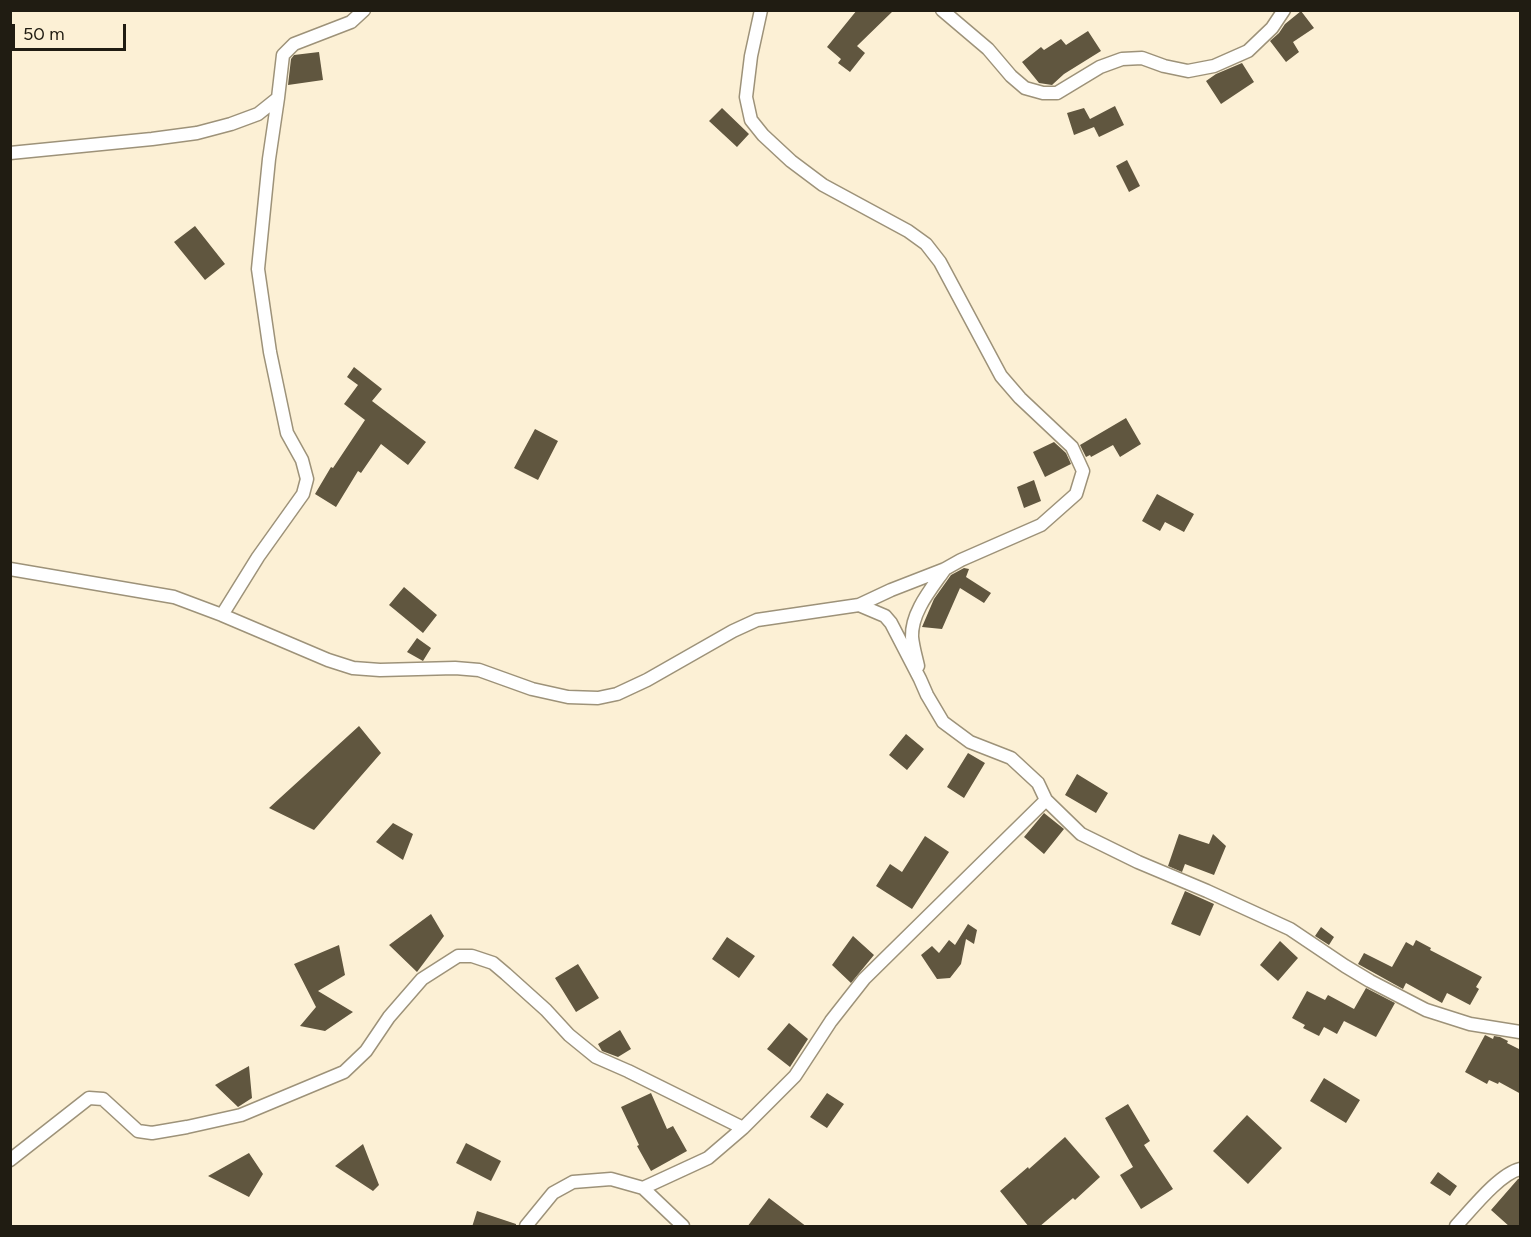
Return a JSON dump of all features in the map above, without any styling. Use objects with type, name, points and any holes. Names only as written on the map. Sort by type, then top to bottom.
[{"type":"street","points":[[222,615],[258,557],[303,494],[307,478],[302,460],[286,433],[270,352],[258,269],[269,159],[283,55],[294,44],[351,22],[364,10]]},
{"type":"street","points":[[10,569],[174,597],[353,668],[478,670],[532,689],[568,698],[598,698],[616,694],[647,680],[733,631],[757,620],[859,605],[1041,525],[1076,494],[1083,471],[1072,447],[1020,398],[1001,376],[940,262],[926,244],[908,231],[823,185],[791,161],[763,135],[751,120],[746,97],[751,56],[761,10]]},
{"type":"street","points":[[942,10],[988,49],[1011,76],[1025,88],[1043,93],[1057,93],[1100,67],[1122,59],[1142,58],[1188,71],[1214,66],[1248,51],[1272,28],[1284,10]]},
{"type":"street","points":[[10,153],[197,133],[258,114],[278,98]]},
{"type":"street","points":[[920,679],[912,638],[913,628],[920,607],[945,569]]},
{"type":"street","points":[[859,605],[885,616],[895,630],[943,722],[970,742],[1011,758],[1038,783],[1046,800],[1081,834],[1138,862],[1290,929],[1370,981],[1426,1010],[1470,1024],[1521,1032]]},
{"type":"street","points":[[643,1188],[708,1158],[743,1128],[795,1076],[831,1021],[864,979],[1046,800]]},
{"type":"street","points":[[10,1160],[89,1098],[103,1099],[138,1131],[152,1133],[241,1115],[344,1072],[366,1051],[389,1017],[422,979],[458,956],[472,956],[493,963],[546,1010],[569,1035],[596,1057],[743,1128]]},
{"type":"street","points":[[1456,1227],[1485,1195],[1512,1171],[1521,1169]]},
{"type":"street","points":[[526,1227],[553,1193],[573,1182],[611,1179],[643,1188],[683,1227]]},
{"type":"building","points":[[857,10],[894,10],[857,46],[865,53],[850,72],[838,63],[841,59],[827,47]]},
{"type":"building","points":[[1301,11],[1314,28],[1293,42],[1299,52],[1286,62],[1270,41]]},
{"type":"building","points":[[1088,31],[1101,51],[1064,74],[1052,85],[1039,83],[1022,62],[1041,47],[1044,50],[1061,39],[1066,45]]},
{"type":"building","points":[[319,52],[323,80],[288,85],[291,59],[294,55]]},
{"type":"building","points":[[1242,63],[1254,82],[1221,104],[1206,81]]},
{"type":"building","points":[[1115,106],[1124,125],[1099,137],[1094,127],[1074,135],[1067,113],[1084,108],[1090,119]]},
{"type":"building","points":[[722,108],[749,134],[737,147],[709,121]]},
{"type":"building","points":[[1127,160],[1140,186],[1129,192],[1116,166]]},
{"type":"building","points":[[195,226],[225,264],[205,280],[174,242]]},
{"type":"building","points":[[354,367],[382,389],[372,401],[426,442],[408,465],[381,444],[361,473],[358,471],[336,507],[315,494],[331,467],[333,468],[365,420],[344,404],[358,385],[347,377]]},
{"type":"building","points":[[1126,418],[1141,444],[1120,457],[1113,445],[1091,457],[1090,455],[1086,457],[1080,445]]},
{"type":"building","points":[[535,429],[558,441],[538,480],[514,468]]},
{"type":"building","points":[[1054,442],[1066,453],[1071,464],[1045,477],[1033,452]]},
{"type":"building","points":[[1034,480],[1041,501],[1024,508],[1017,487]]},
{"type":"building","points":[[1157,494],[1194,514],[1184,532],[1165,522],[1160,531],[1142,521]]},
{"type":"building","points":[[964,568],[969,569],[966,577],[991,593],[984,603],[960,588],[942,629],[922,627],[934,599],[951,575]]},
{"type":"building","points":[[404,587],[437,615],[423,633],[389,605]]},
{"type":"building","points":[[417,638],[431,648],[423,661],[407,652]]},
{"type":"building","points":[[359,726],[381,753],[314,830],[269,808]]},
{"type":"building","points":[[906,734],[924,749],[907,770],[889,755]]},
{"type":"building","points":[[968,753],[985,763],[964,798],[947,787]]},
{"type":"building","points":[[1077,774],[1108,793],[1096,813],[1065,795]]},
{"type":"building","points":[[1044,813],[1064,829],[1044,854],[1024,837]]},
{"type":"building","points":[[393,823],[413,834],[403,860],[376,842]]},
{"type":"building","points":[[1179,834],[1209,844],[1213,834],[1226,846],[1214,875],[1185,864],[1182,872],[1168,866]]},
{"type":"building","points":[[925,836],[949,852],[912,909],[876,886],[890,864],[902,872]]},
{"type":"building","points":[[1185,891],[1214,904],[1200,936],[1171,924]]},
{"type":"building","points":[[431,914],[444,936],[417,972],[389,945]]},
{"type":"building","points":[[968,924],[977,930],[974,944],[966,939],[961,964],[950,978],[937,979],[921,955],[932,946],[939,953],[949,940],[955,945]]},
{"type":"building","points":[[1321,927],[1334,937],[1329,945],[1315,936]]},
{"type":"building","points":[[853,936],[874,955],[851,983],[832,965]]},
{"type":"building","points":[[727,937],[755,956],[739,978],[712,959]]},
{"type":"building","points":[[1416,940],[1431,948],[1430,950],[1482,977],[1476,987],[1479,989],[1470,1005],[1447,993],[1442,1003],[1406,983],[1403,989],[1358,964],[1364,953],[1392,967],[1406,942],[1413,946]]},
{"type":"building","points":[[1280,941],[1298,958],[1278,981],[1260,965]]},
{"type":"building","points":[[339,945],[345,975],[318,991],[353,1012],[325,1031],[300,1026],[316,1007],[294,964]]},
{"type":"building","points":[[578,964],[599,998],[576,1012],[555,978]]},
{"type":"building","points":[[1366,988],[1395,1003],[1376,1037],[1344,1021],[1337,1034],[1324,1027],[1319,1036],[1303,1028],[1305,1025],[1292,1018],[1307,991],[1325,1000],[1328,995],[1354,1009]]},
{"type":"building","points":[[789,1023],[808,1039],[790,1067],[767,1049]]},
{"type":"building","points":[[620,1030],[631,1049],[618,1057],[602,1051],[598,1044]]},
{"type":"building","points":[[1485,1035],[1493,1039],[1494,1036],[1500,1037],[1521,1050],[1521,1094],[1499,1082],[1498,1084],[1489,1080],[1487,1084],[1465,1072]]},
{"type":"building","points":[[249,1066],[252,1098],[238,1107],[215,1085]]},
{"type":"building","points":[[1324,1078],[1360,1100],[1346,1123],[1310,1101]]},
{"type":"building","points":[[651,1093],[667,1129],[673,1126],[687,1151],[651,1171],[637,1146],[639,1145],[621,1107]]},
{"type":"building","points":[[827,1093],[844,1104],[827,1128],[810,1117]]},
{"type":"building","points":[[1128,1104],[1150,1141],[1144,1145],[1173,1189],[1141,1209],[1120,1175],[1133,1167],[1105,1118]]},
{"type":"building","points":[[1247,1115],[1282,1148],[1248,1184],[1213,1151]]},
{"type":"building","points":[[1065,1137],[1100,1177],[1075,1200],[1073,1198],[1039,1227],[1029,1227],[1000,1191]]},
{"type":"building","points":[[466,1143],[501,1161],[491,1181],[456,1163]]},
{"type":"building","points":[[363,1144],[379,1185],[373,1191],[335,1166]]},
{"type":"building","points":[[249,1153],[263,1174],[249,1197],[208,1176]]},
{"type":"building","points":[[1438,1172],[1457,1186],[1450,1196],[1430,1183]]},
{"type":"building","points":[[1521,1178],[1521,1227],[1510,1227],[1491,1210]]},
{"type":"building","points":[[769,1198],[807,1227],[747,1227]]},
{"type":"building","points":[[477,1211],[516,1224],[516,1227],[472,1227]]}]
